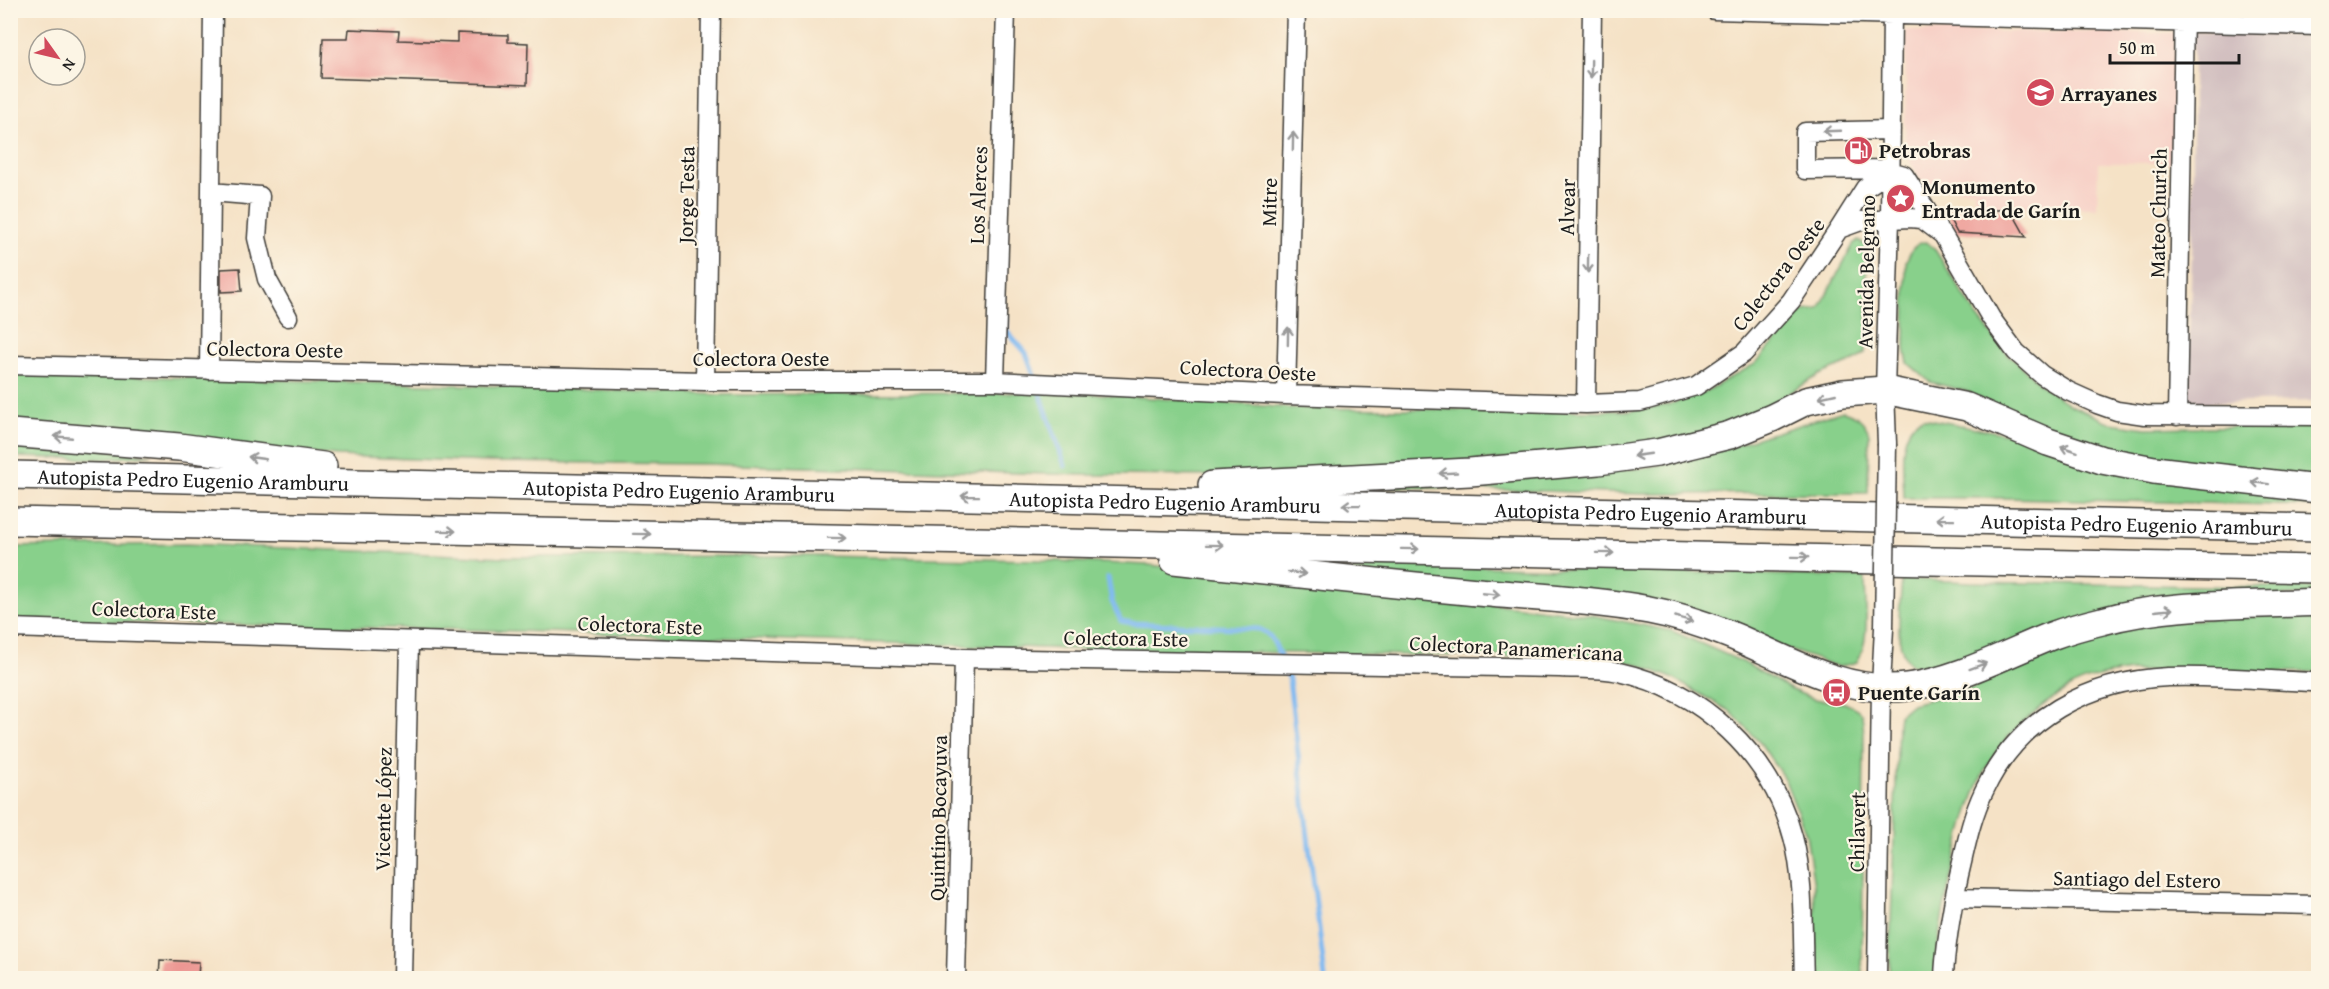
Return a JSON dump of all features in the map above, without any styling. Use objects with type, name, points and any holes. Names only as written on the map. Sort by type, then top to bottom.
[{"type":"highway","points":[[1028,497],[1470,472],[1598,461],[1657,453],[1730,435],[1806,401],[1843,393],[1885,390],[1961,405],[2048,442],[2102,460],[2154,470],[2319,489]]},
{"type":"highway","points":[[10,432],[179,447],[308,465],[629,488]]},
{"type":"highway","name":"Autopista Pedro Eugenio Aramburu","points":[[10,475],[2319,528]]},
{"type":"highway","name":"Autopista Pedro Eugenio Aramburu","points":[[10,521],[2319,569]]},
{"type":"highway","points":[[10,538],[203,537],[399,530]]},
{"type":"highway","points":[[1009,541],[1651,610],[1727,634],[1796,666],[1852,684],[1881,686],[1906,687],[1956,674],[2055,634],[2105,620],[2162,609],[2319,602]]},
{"type":"street","points":[[209,370],[213,10]]},
{"type":"street","name":"Jorge Testa","points":[[705,381],[711,10]]},
{"type":"street","name":"Los Alerces","points":[[995,381],[1006,10]]},
{"type":"street","name":"Mitre","points":[[1286,395],[1296,10]]},
{"type":"street","name":"Alvear","points":[[1586,404],[1592,10]]},
{"type":"street","points":[[1714,10],[2184,17],[2319,26]]},
{"type":"street","name":"Avenida Belgrano","points":[[1885,390],[1890,219],[1892,13]]},
{"type":"street","name":"Mateo Churich","points":[[2177,416],[2184,17]]},
{"type":"street","points":[[1891,130],[1805,132],[1805,170],[1890,170],[1904,175],[1943,235]]},
{"type":"street","points":[[1839,229],[1864,188],[1890,170]]},
{"type":"street","points":[[211,192],[260,196],[257,238],[267,279],[288,316]]},
{"type":"street","name":"Colectora Oeste","points":[[10,364],[705,381],[995,381],[1286,395],[1586,404],[1640,402],[1696,386],[1726,367],[1760,337],[1791,301],[1839,229],[1861,221],[1922,219],[1943,235],[1991,318],[2016,352],[2042,375],[2068,392],[2117,411],[2145,415],[2319,416]]},
{"type":"street","points":[[1881,686],[1887,444],[1885,390]]},
{"type":"street","name":"Colectora Este","points":[[10,628],[964,658],[1269,663]]},
{"type":"street","name":"Vicente López","points":[[402,978],[409,641]]},
{"type":"street","name":"Quintino Bocayuva","points":[[957,978],[964,658]]},
{"type":"street","name":"Colectora Panamericana","points":[[1269,663],[1560,668],[1618,672],[1661,686],[1690,700],[1720,722],[1744,745],[1761,767],[1785,813],[1793,838],[1799,870],[1804,978]]},
{"type":"street","points":[[1944,978],[1954,898],[1969,831],[1984,792],[2000,762],[2021,736],[2051,711],[2076,698],[2112,686],[2167,677],[2319,682]]},
{"type":"street","name":"Chilavert","points":[[1877,978],[1881,686]]},
{"type":"street","name":"Santiago del Estero","points":[[1954,898],[2319,905]]},
{"type":"shaded area","name":"Arrayanes","points":[[1906,31],[2175,33],[2174,163],[2098,163],[2097,208],[1974,207],[1974,190],[1926,189],[1905,153]]},
{"type":"shaded area","points":[[2193,32],[2318,36],[2318,401],[2187,403],[2193,227]]},
{"type":"green space","points":[[1858,241],[1866,245],[1868,339],[1865,353],[1856,360],[1819,375],[1781,398],[1759,417],[1637,451],[1237,476],[1084,475],[706,464],[489,462],[337,456],[11,424],[11,373],[501,386],[723,395],[1056,391],[1292,408],[1629,411],[1667,405],[1707,391],[1755,364],[1803,311],[1819,309],[1854,243]]},
{"type":"green space","points":[[1926,242],[1934,248],[1977,316],[2004,350],[2042,386],[2070,405],[2111,423],[2146,428],[2318,425],[2318,479],[2123,459],[2016,420],[1969,392],[1930,382],[1908,363],[1905,349],[1906,261],[1916,246]]},
{"type":"green space","points":[[1843,411],[1859,419],[1869,434],[1868,493],[1643,494],[1363,486],[1645,468],[1704,455]]},
{"type":"green space","points":[[1923,418],[2318,493],[2318,506],[2005,498],[1904,498],[1903,453],[1905,442],[1914,424]]},
{"type":"green space","points":[[11,438],[152,455],[105,459],[11,457]]},
{"type":"green space","points":[[186,544],[504,557],[818,556],[1035,560],[1149,565],[1591,615],[1672,631],[1743,662],[1792,690],[1814,699],[1845,703],[1862,714],[1864,733],[1862,978],[1817,978],[1814,886],[1806,834],[1785,780],[1761,744],[1730,711],[1672,678],[1634,663],[1589,658],[1074,649],[481,630],[11,620],[11,547]]},
{"type":"green space","points":[[1380,564],[1865,577],[1866,633],[1857,662],[1839,667],[1743,634],[1348,571]]},
{"type":"green space","points":[[1902,579],[2318,588],[2318,594],[2252,597],[1924,667],[1910,663],[1904,656],[1901,646],[1899,623]]},
{"type":"green space","points":[[2318,612],[2318,672],[2123,672],[2097,677],[2073,686],[2018,726],[1990,761],[1970,806],[1960,839],[1939,934],[1936,978],[1889,978],[1899,715],[1912,704],[1969,689],[2042,654],[2094,638],[2160,622]]},
{"type":"building","points":[[349,29],[399,31],[398,40],[457,42],[457,33],[508,35],[508,42],[528,43],[527,85],[321,78],[323,38],[348,38]]},
{"type":"building","points":[[1945,210],[2011,210],[2026,237],[1957,233]]},
{"type":"building","points":[[240,268],[242,291],[221,292],[221,269]]},
{"type":"building","points":[[160,960],[199,962],[198,978],[159,978]]},
{"type":"waterway","points":[[1006,316],[1006,330],[1026,353],[1035,378]]},
{"type":"waterway","points":[[1038,387],[1065,466]]},
{"type":"waterway","points":[[1108,578],[1112,602],[1121,621],[1259,629],[1271,638],[1281,659]]},
{"type":"waterway","points":[[1285,668],[1289,679],[1325,978]]},
{"type":"place","name":"Arrayanes","points":[[2040,93]]},
{"type":"place","name":"Petrobras","points":[[1858,150]]},
{"type":"place","name":"Monumento Entrada de Garín","points":[[1901,198]]},
{"type":"place","name":"Puente Garín","points":[[1837,692]]}]
